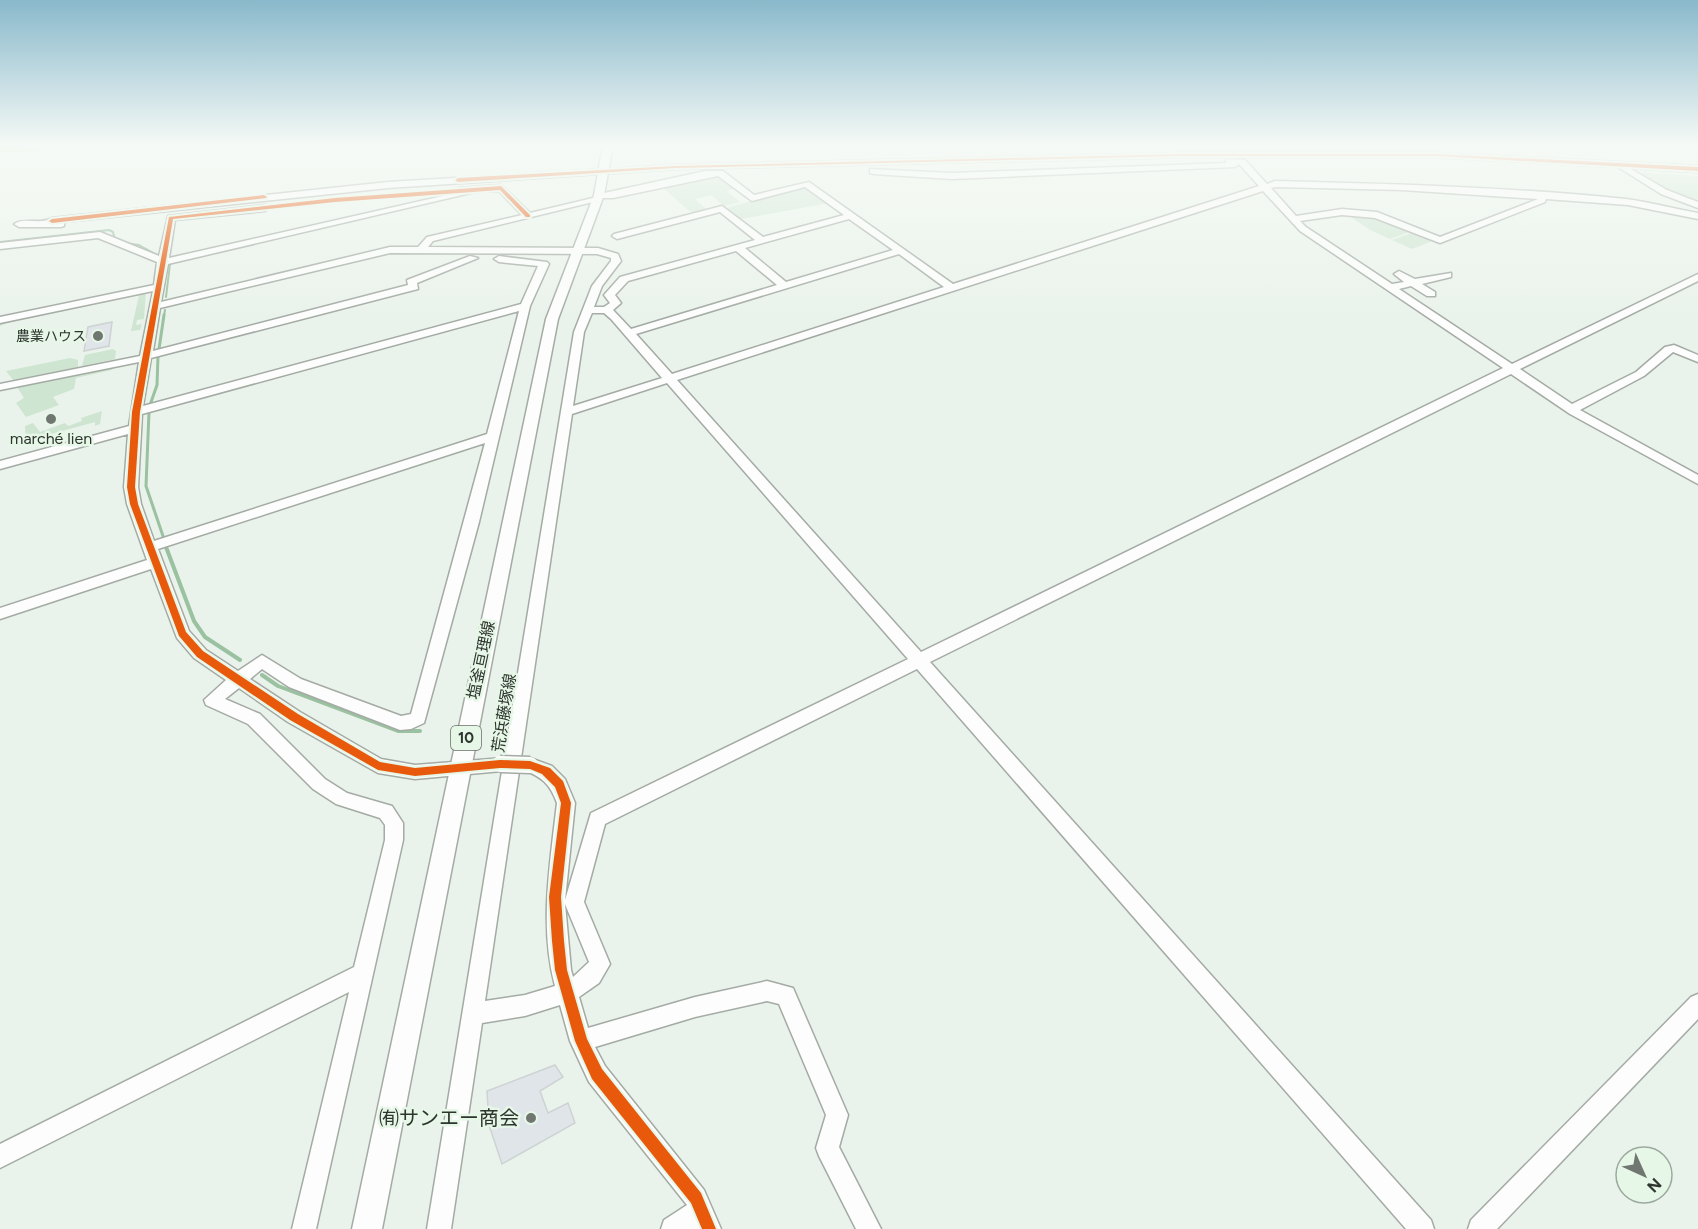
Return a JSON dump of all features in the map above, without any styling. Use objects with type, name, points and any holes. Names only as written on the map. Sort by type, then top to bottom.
[{"type":"main road","name":"塩釜亘理線","points":[[367,1229],[552,319],[596,202]]},
{"type":"street","points":[[52,221],[226,202]]},
{"type":"street","points":[[19,224],[32,226],[171,218],[314,202]]},
{"type":"street","points":[[0,246],[100,235],[109,243],[132,247],[147,257],[162,262],[426,202]]},
{"type":"street","points":[[515,202],[528,216]]},
{"type":"street","points":[[304,1229],[394,840],[394,823],[386,812],[342,799],[319,784],[254,719],[212,699],[262,662],[294,683],[400,723],[411,722],[418,718],[494,436],[525,306],[544,264],[473,258],[415,257],[430,239],[581,202]]},
{"type":"street","points":[[831,202],[952,288]]},
{"type":"street","points":[[567,412],[1217,202]]},
{"type":"street","points":[[1278,202],[1303,229],[1572,409],[1695,476]]},
{"type":"street","points":[[1293,219],[1342,212],[1377,215],[1440,240],[1536,202]]},
{"type":"street","points":[[1630,202],[1698,216]]},
{"type":"street","points":[[617,236],[722,209],[762,241]]},
{"type":"street","points":[[587,310],[607,310],[616,303],[609,295],[624,279],[850,216]]},
{"type":"street","points":[[171,218],[136,412],[131,487],[134,504],[182,634],[192,648],[237,679],[312,728],[378,766],[415,772],[500,764],[530,765],[546,771],[559,784],[566,802],[555,897],[561,970],[581,1041],[597,1074],[696,1198],[705,1219],[673,1229]]},
{"type":"street","points":[[738,247],[784,286]]},
{"type":"street","points":[[156,306],[375,253],[421,249],[578,251]]},
{"type":"street","name":"荒浜藤塚線","points":[[439,1229],[579,332],[597,286],[616,261],[615,256],[597,251],[578,251]]},
{"type":"street","points":[[629,333],[900,251]]},
{"type":"street","points":[[0,387],[145,357],[414,287],[411,282],[473,258]]},
{"type":"street","points":[[1399,274],[1431,294]]},
{"type":"street","points":[[1390,288],[1447,275]]},
{"type":"street","points":[[474,1013],[523,1006],[567,992],[597,973],[600,964],[574,902],[597,819],[1698,276]]},
{"type":"street","points":[[0,320],[158,286]]},
{"type":"street","points":[[136,412],[525,306]]},
{"type":"street","points":[[607,310],[671,379],[1422,1229]]},
{"type":"street","points":[[1572,409],[1640,374],[1674,348],[1698,360]]},
{"type":"street","points":[[0,465],[135,428]]},
{"type":"street","points":[[150,547],[494,436]]},
{"type":"street","points":[[0,614],[156,562]]},
{"type":"street","points":[[0,1156],[362,974]]},
{"type":"street","points":[[581,1041],[706,1005],[767,991],[786,995],[837,1115],[827,1148],[870,1229]]},
{"type":"street","points":[[1480,1229],[1698,1004]]},
{"type":"shaded area","points":[[680,202],[699,202],[707,210],[693,214]]},
{"type":"shaded area","points":[[720,202],[739,202],[724,206]]},
{"type":"shaded area","points":[[746,202],[829,203],[740,219],[726,208]]},
{"type":"shaded area","points":[[1345,213],[1370,215],[1412,231],[1390,239],[1370,230]]},
{"type":"shaded area","points":[[1414,232],[1435,240],[1412,249],[1392,240]]},
{"type":"shaded area","points":[[146,291],[144,319],[137,320],[136,325],[142,324],[140,330],[131,331],[139,295],[0,326],[0,321]]},
{"type":"shaded area","points":[[113,349],[116,351],[115,359],[82,366],[85,355]]},
{"type":"shaded area","points":[[70,358],[78,360],[78,367],[13,380],[6,371]]},
{"type":"shaded area","points":[[113,368],[76,378],[74,389],[53,397],[59,405],[26,417],[16,403],[24,398],[17,387]]},
{"type":"shaded area","points":[[102,411],[100,424],[95,426],[95,422],[29,440],[26,445],[25,426],[33,423],[40,432],[65,423],[68,426],[82,421],[81,418]]},
{"type":"building","name":"農業ハウス","points":[[112,322],[109,346],[84,351],[88,327]]},
{"type":"building","name":"㈲サンエー商会","points":[[555,1065],[563,1077],[540,1091],[548,1113],[568,1103],[575,1123],[502,1164],[489,1125],[487,1091]]},
{"type":"waterway","points":[[0,242],[109,230],[113,232],[115,240]]},
{"type":"waterway","points":[[125,243],[139,245],[157,255]]},
{"type":"waterway","points":[[166,297],[170,264]]},
{"type":"waterway","points":[[164,316],[165,310]]},
{"type":"waterway","points":[[159,349],[164,315]]},
{"type":"waterway","points":[[150,405],[157,385],[158,356]]},
{"type":"waterway","points":[[149,412],[146,486],[164,539]]},
{"type":"waterway","points":[[166,547],[194,621],[205,637],[240,660]]},
{"type":"waterway","points":[[262,675],[278,686],[398,731],[420,731]]},
{"type":"cycle path","points":[[52,221],[217,202]]},
{"type":"cycle path","points":[[314,202],[171,218],[136,412],[131,487],[134,504],[182,634],[200,654],[294,717],[378,766],[415,772],[500,764],[530,765],[546,771],[559,784],[566,803],[555,897],[558,941],[561,970],[581,1041],[597,1074],[696,1198],[709,1229]]},
{"type":"cycle path","points":[[515,202],[528,216]]},
{"type":"place","name":"農業ハウス","points":[[98,336]]},
{"type":"place","name":"marché lien","points":[[51,419]]},
{"type":"place","name":"㈲サンエー商会","points":[[531,1118]]}]
